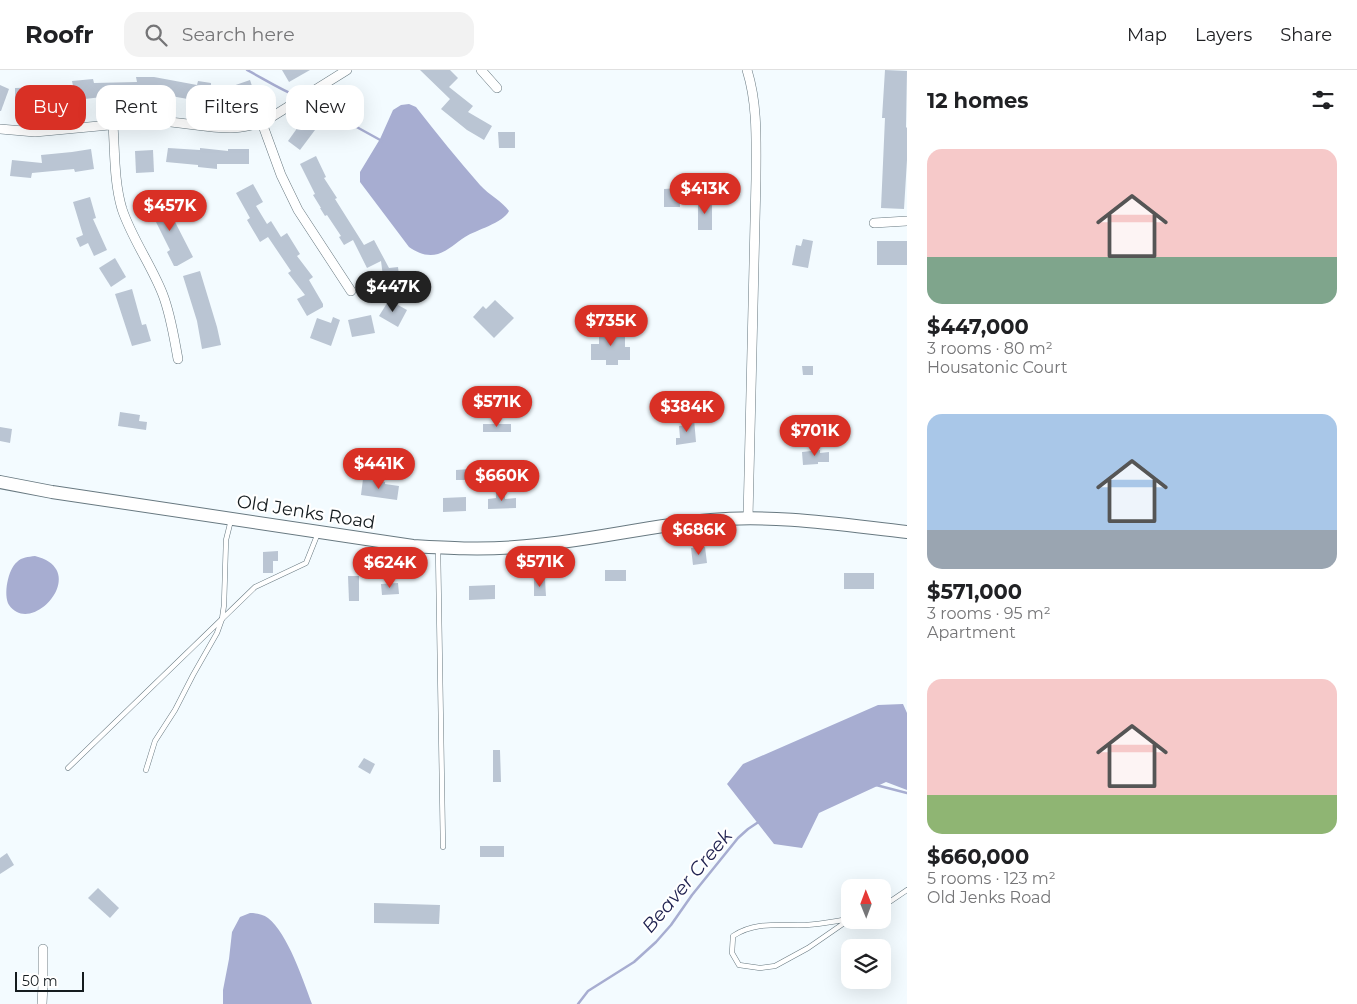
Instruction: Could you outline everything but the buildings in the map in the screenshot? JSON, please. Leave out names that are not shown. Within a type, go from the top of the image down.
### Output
[{"type":"street","points":[[276,113],[332,74],[347,70]]},
{"type":"street","points":[[481,70],[497,88]]},
{"type":"street","points":[[747,70],[753,93],[756,135],[748,518]]},
{"type":"street","points":[[0,130],[35,132],[96,127]]},
{"type":"street","points":[[113,130],[117,182],[122,207],[127,222],[163,295],[171,319],[178,359]]},
{"type":"street","points":[[265,130],[281,175],[298,210],[351,291]]},
{"type":"street","points":[[874,223],[907,221]]},
{"type":"street","name":"Old Jenks Road","points":[[0,482],[318,532],[438,548],[481,549],[516,547],[710,520],[748,518],[907,532]]},
{"type":"street","points":[[42,1004],[43,949]]},
{"type":"lane","points":[[146,770],[155,740],[175,710],[217,633],[222,620],[226,540],[231,518]]},
{"type":"lane","points":[[68,768],[255,587],[306,563],[318,532]]},
{"type":"lane","points":[[438,548],[443,846]]},
{"type":"lane","points":[[891,901],[907,890]]},
{"type":"lane","points":[[850,919],[808,948],[775,966],[760,968],[739,965],[732,953],[733,936],[758,926],[809,924],[850,919]]},
{"type":"water","points":[[409,104],[416,107],[480,185],[509,211],[495,223],[465,237],[445,251],[434,255],[423,254],[409,247],[360,182],[360,172],[380,139],[393,110],[401,105]]},
{"type":"water","points":[[35,556],[51,563],[58,574],[58,586],[52,598],[42,608],[31,613],[19,613],[7,601],[9,576],[14,565],[19,560]]},
{"type":"water","points":[[903,704],[907,713],[907,790],[886,782],[819,813],[802,848],[774,844],[727,784],[743,764],[878,705]]},
{"type":"water","points":[[250,913],[266,917],[282,935],[294,958],[312,1004],[223,1004],[223,990],[232,932],[240,917]]},
{"type":"waterway","points":[[247,70],[286,91]]},
{"type":"waterway","points":[[362,130],[382,141]]},
{"type":"waterway","name":"Beaver Creek","points":[[876,785],[907,793]]},
{"type":"waterway","name":"Beaver Creek","points":[[578,1004],[588,991],[634,962],[656,942],[738,838],[760,821]]}]
